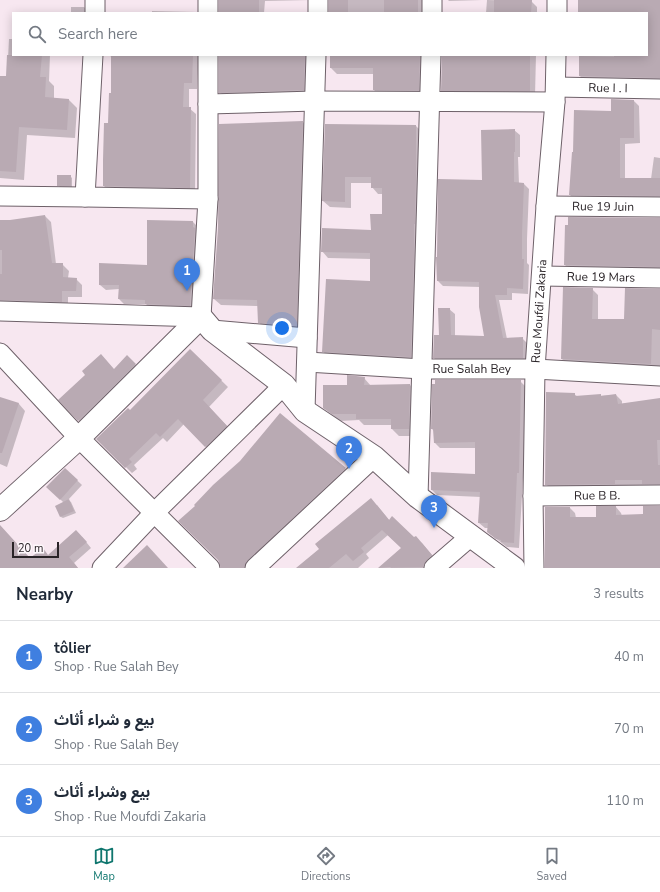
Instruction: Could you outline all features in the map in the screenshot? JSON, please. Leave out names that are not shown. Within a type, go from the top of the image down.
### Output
[{"type":"street","points":[[95,12],[96,0]]},
{"type":"street","points":[[208,0],[208,12]]},
{"type":"street","points":[[318,0],[318,12]]},
{"type":"street","points":[[432,0],[432,12]]},
{"type":"street","points":[[557,0],[557,12]]},
{"type":"street","points":[[85,197],[93,56]]},
{"type":"street","points":[[0,510],[207,323],[208,56]]},
{"type":"street","points":[[305,411],[316,56]]},
{"type":"street","points":[[418,497],[431,56]]},
{"type":"street","name":"Rue Moufdi Zakaria","points":[[534,568],[533,496],[535,369],[546,206],[556,95],[556,56]]},
{"type":"street","name":"Rue I . I","points":[[208,104],[315,101],[429,101],[660,89]]},
{"type":"street","points":[[0,196],[208,199]]},
{"type":"street","name":"Rue 19 Juin","points":[[546,206],[660,207]]},
{"type":"street","name":"Rue 19 Mars","points":[[542,276],[660,278]]},
{"type":"street","points":[[0,311],[207,323],[307,338]]},
{"type":"street","points":[[207,323],[284,385],[305,411],[374,458],[418,497],[514,568]]},
{"type":"street","points":[[0,353],[79,438],[210,568]]},
{"type":"street","name":"Rue Salah Bey","points":[[307,362],[422,369],[535,369],[660,376]]},
{"type":"street","points":[[102,568],[154,513],[284,385]]},
{"type":"street","points":[[254,568],[374,458]]},
{"type":"street","name":"Rue B B.","points":[[533,496],[660,495]]},
{"type":"street","points":[[434,568],[471,536]]},
{"type":"building","points":[[219,0],[259,0],[259,12],[219,12]]},
{"type":"building","points":[[329,0],[348,0],[348,12],[329,12]]},
{"type":"building","points":[[384,0],[418,0],[418,12],[384,12]]},
{"type":"building","points":[[494,0],[532,0],[531,12],[494,12]]},
{"type":"building","points":[[578,0],[660,0],[660,78],[579,76],[579,56],[648,56],[648,12],[578,12]]},
{"type":"building","points":[[7,55],[42,56],[40,77],[46,77],[45,97],[69,99],[67,130],[19,127],[16,172],[0,171],[0,76],[6,76]]},
{"type":"building","points":[[111,56],[193,56],[192,83],[184,83],[183,107],[191,107],[190,188],[103,186],[104,123],[108,123],[109,93],[111,93]]},
{"type":"building","points":[[219,56],[305,56],[304,90],[219,93]]},
{"type":"building","points":[[330,56],[420,56],[419,90],[373,90],[373,68],[330,68]]},
{"type":"building","points":[[442,56],[530,56],[530,91],[441,91]]},
{"type":"building","points":[[611,99],[634,100],[634,138],[620,138],[620,178],[660,178],[660,196],[569,195],[573,152],[574,110],[611,111]]},
{"type":"building","points":[[303,121],[297,326],[258,323],[257,300],[213,299],[218,228],[219,124]]},
{"type":"building","points":[[325,124],[416,125],[411,357],[322,352],[326,279],[370,281],[370,253],[321,252],[322,228],[371,230],[370,214],[382,214],[382,188],[371,188],[371,177],[345,177],[345,202],[322,201]]},
{"type":"building","points":[[515,129],[514,182],[524,183],[522,233],[522,259],[524,259],[523,289],[507,288],[507,295],[495,295],[503,338],[523,337],[523,358],[433,358],[434,335],[439,335],[438,308],[450,308],[451,335],[484,336],[479,307],[479,282],[437,281],[436,257],[438,179],[482,180],[481,130]]},
{"type":"building","points":[[57,175],[71,175],[71,186],[57,186]]},
{"type":"building","points":[[45,215],[52,263],[63,263],[63,277],[77,278],[76,291],[62,291],[62,302],[0,300],[2,250],[0,250],[0,220]]},
{"type":"building","points":[[568,217],[660,218],[660,267],[564,265],[565,225],[568,225]]},
{"type":"building","points":[[147,220],[193,221],[193,227],[195,228],[190,306],[145,304],[145,300],[118,299],[119,285],[99,285],[99,263],[147,265]]},
{"type":"building","points":[[563,287],[593,288],[592,319],[624,319],[625,288],[660,289],[660,330],[652,329],[651,364],[561,359]]},
{"type":"building","points":[[190,349],[222,380],[203,400],[227,426],[205,447],[178,419],[160,437],[156,433],[129,459],[132,462],[125,468],[96,439],[128,408],[130,410]]},
{"type":"building","points":[[101,354],[114,369],[127,355],[136,364],[78,421],[58,400],[85,375],[82,371]]},
{"type":"building","points":[[347,375],[365,377],[364,385],[410,384],[409,429],[391,429],[391,419],[356,419],[356,414],[332,414],[323,408],[323,385],[347,385]]},
{"type":"building","points":[[435,380],[521,380],[519,473],[517,473],[514,543],[501,542],[501,540],[496,539],[487,532],[488,523],[478,523],[480,492],[431,490],[431,472],[475,474],[475,442],[434,443],[433,429],[431,429],[432,384],[435,384]]},
{"type":"building","points":[[546,392],[575,393],[575,396],[601,394],[601,396],[616,394],[618,404],[660,398],[660,440],[657,440],[658,465],[660,465],[660,484],[642,484],[642,480],[615,480],[615,484],[545,485]]},
{"type":"building","points":[[0,397],[19,403],[2,453],[0,453]]},
{"type":"building","points":[[280,413],[346,468],[248,560],[244,568],[221,568],[218,560],[178,521],[195,506],[194,505],[213,485],[240,461]]},
{"type":"building","points":[[65,468],[78,480],[60,500],[46,487]]},
{"type":"building","points":[[371,498],[389,520],[392,516],[414,537],[416,536],[432,555],[423,567],[378,568],[401,548],[382,530],[361,548],[364,552],[353,561],[346,554],[329,568],[296,568],[319,549],[315,544]]},
{"type":"building","points":[[69,499],[74,511],[60,517],[55,506]]},
{"type":"building","points":[[596,506],[616,506],[616,515],[643,514],[643,506],[660,506],[660,568],[545,568],[545,507],[570,507],[570,517],[596,517]]},
{"type":"building","points":[[0,525],[30,558],[43,548],[48,555],[76,530],[87,542],[69,557],[78,568],[0,568]]},
{"type":"building","points":[[147,545],[168,568],[123,568]]},
{"type":"place","name":"tôlier","points":[[187,291]]},
{"type":"place","name":"بيع و شراء أثاث","points":[[349,469]]},
{"type":"place","name":"بيع وشراء أثاث","points":[[434,528]]}]
